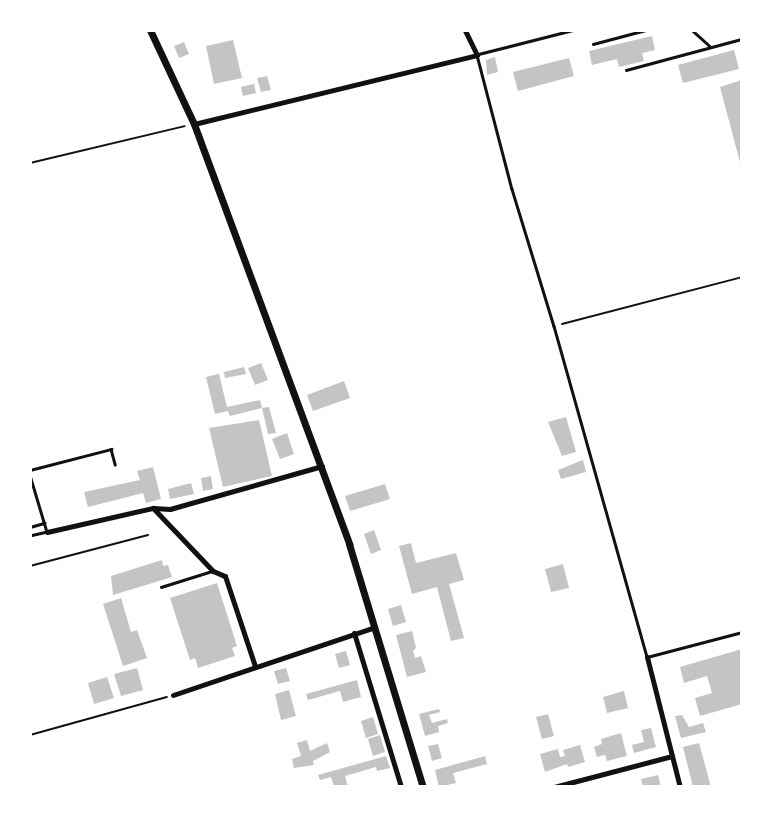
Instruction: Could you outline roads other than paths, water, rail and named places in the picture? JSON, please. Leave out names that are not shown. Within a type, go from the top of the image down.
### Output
[{"type":"main road","points":[[150,30],[194,124],[322,466],[375,627],[423,787]]},
{"type":"street","points":[[194,124],[477,55],[466,30]]},
{"type":"street","points":[[47,532],[153,508],[170,509],[322,466]]},
{"type":"street","points":[[153,508],[213,571],[225,576],[255,666]]},
{"type":"street","points":[[173,695],[375,627]]},
{"type":"street","points":[[354,634],[401,787]]},
{"type":"street","points":[[647,657],[680,787]]},
{"type":"street","points":[[554,787],[671,756]]},
{"type":"lane","points":[[575,30],[477,55],[512,189],[554,326],[647,657],[742,632]]},
{"type":"lane","points":[[593,44],[646,30]]},
{"type":"lane","points":[[692,30],[712,47]]},
{"type":"lane","points":[[626,69],[742,39]]},
{"type":"lane","points":[[30,470],[111,449],[115,464]]},
{"type":"lane","points":[[30,475],[47,532],[30,536]]},
{"type":"lane","points":[[30,527],[44,523]]},
{"type":"lane","points":[[161,587],[213,571]]}]
